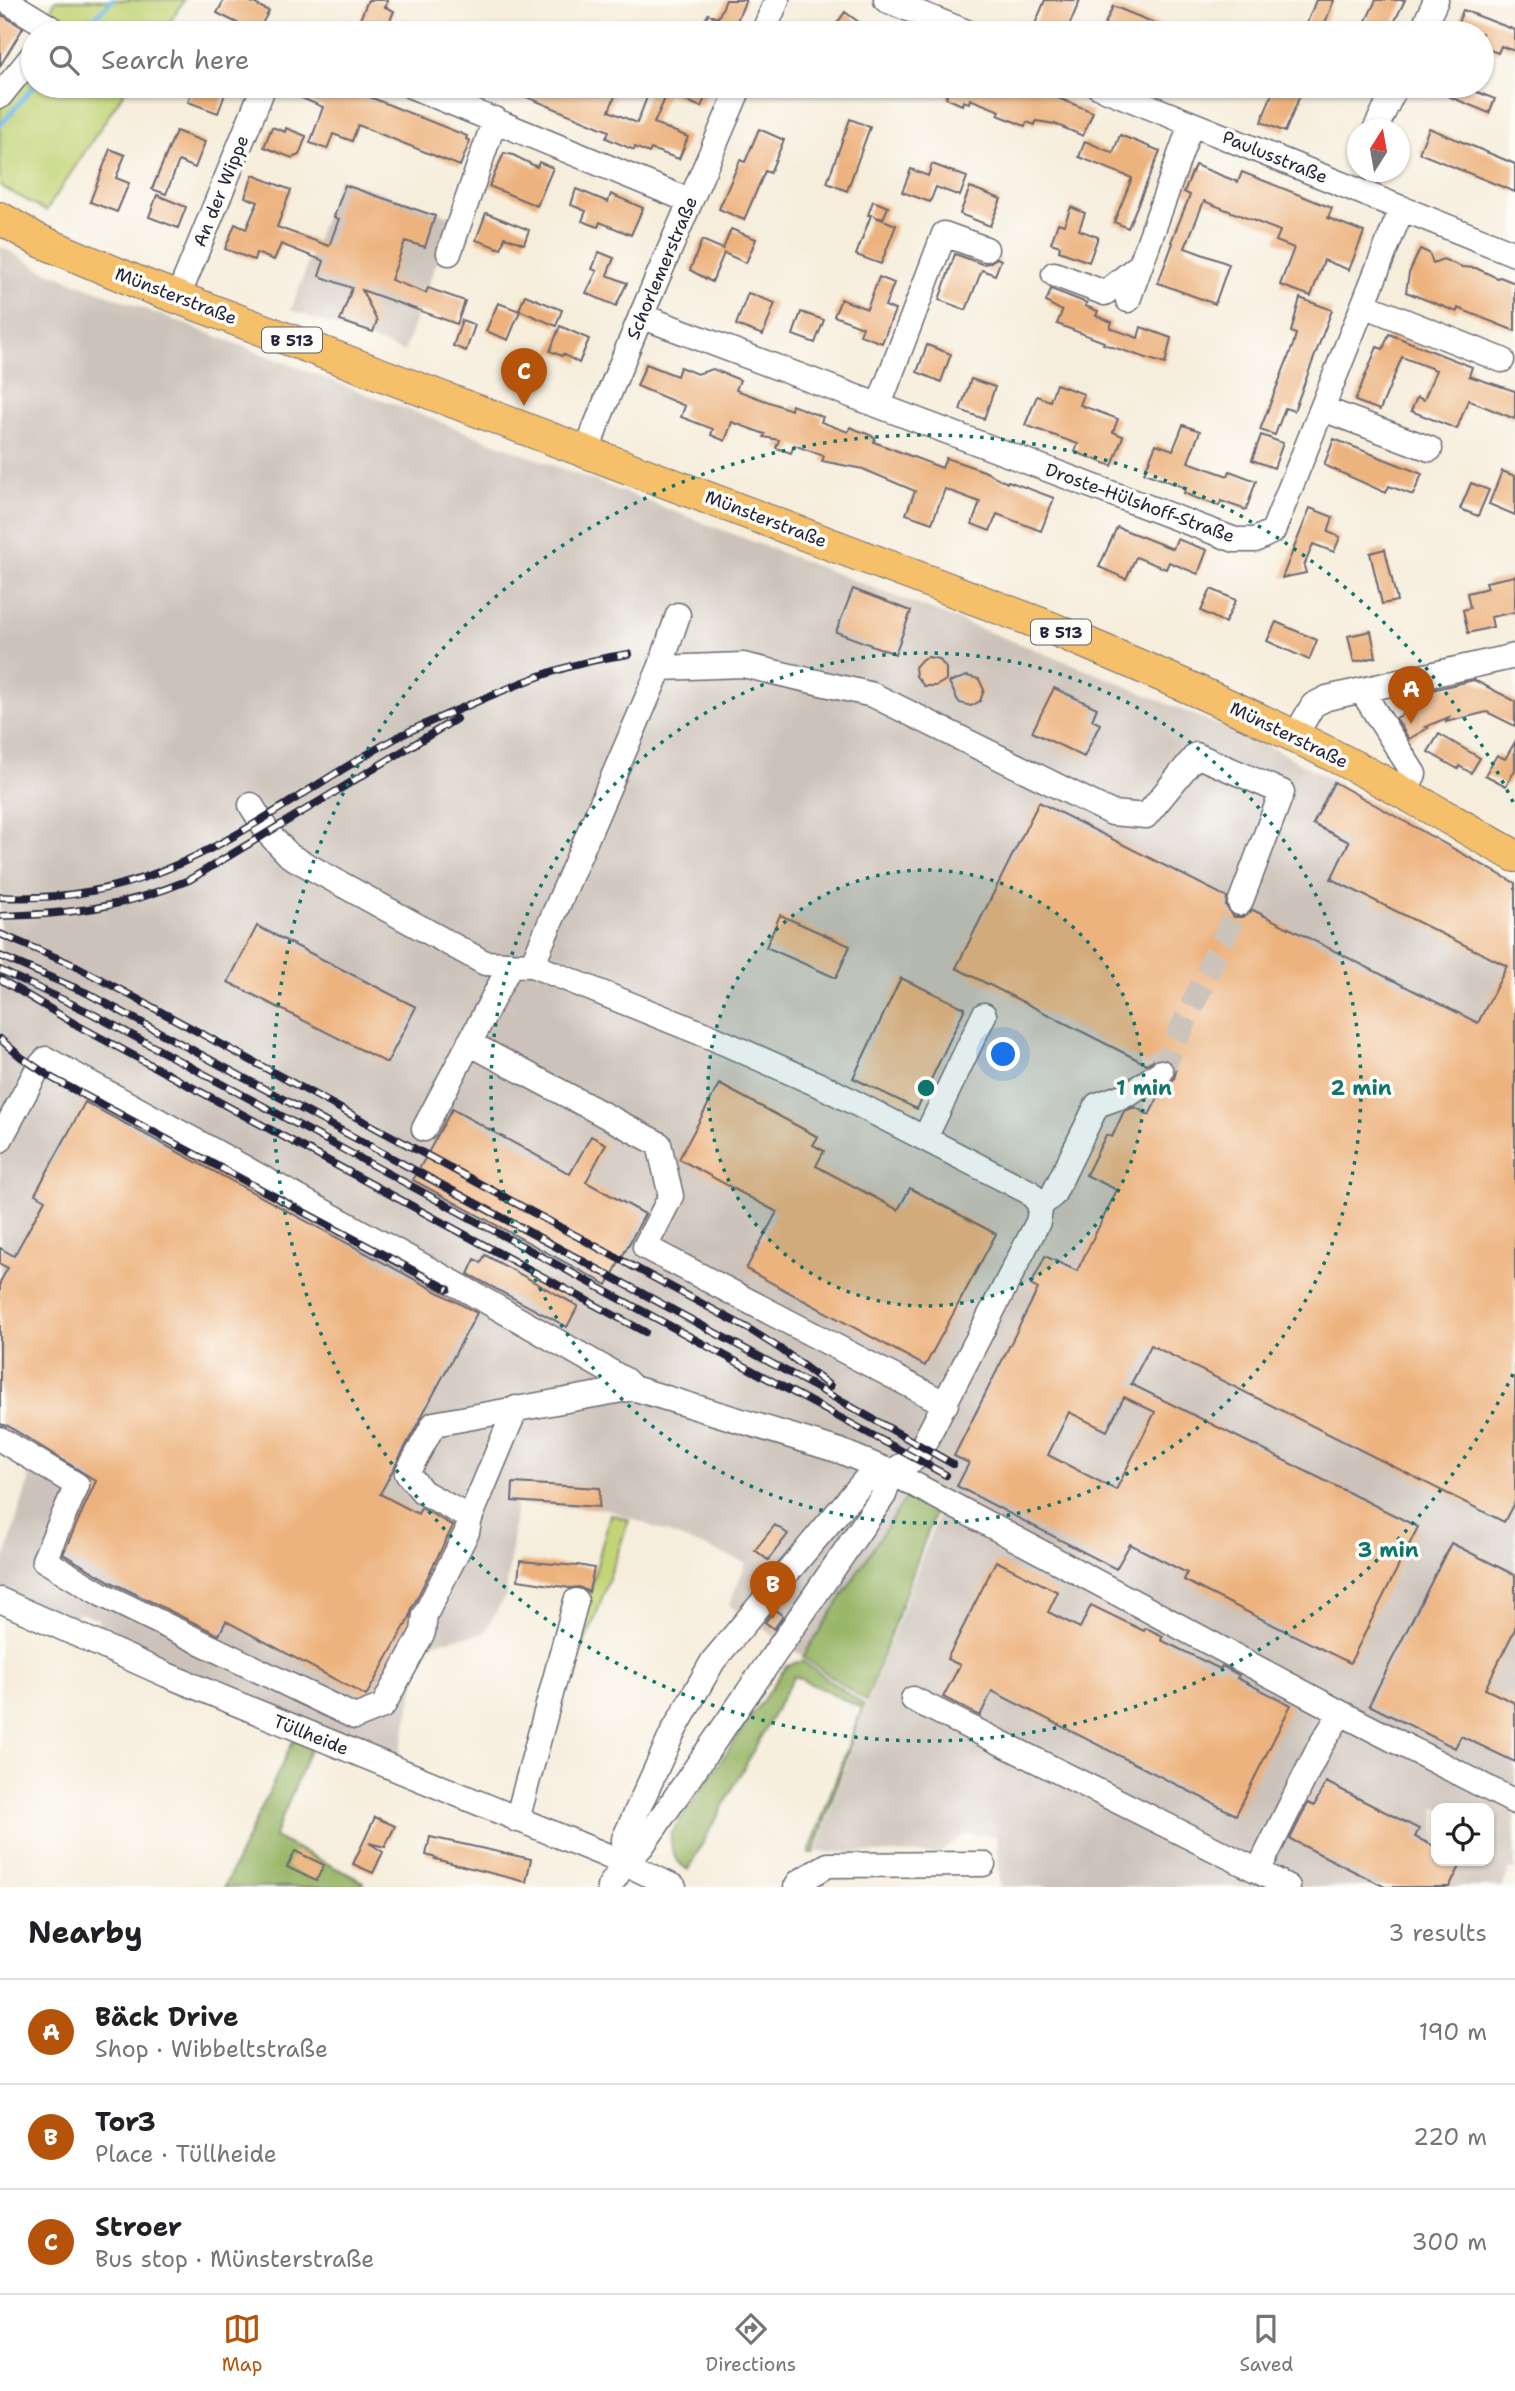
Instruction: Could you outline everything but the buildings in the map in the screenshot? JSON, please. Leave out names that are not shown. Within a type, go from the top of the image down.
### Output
[{"type":"main road","name":"Münsterstraße","points":[[0,218],[64,251],[178,297],[1044,625],[1295,736],[1404,793],[1515,856]]},
{"type":"street","points":[[5,0],[39,21]]},
{"type":"street","points":[[768,21],[778,0]]},
{"type":"street","points":[[887,0],[939,21]]},
{"type":"street","points":[[1426,21],[1436,0]]},
{"type":"street","points":[[0,96],[21,70]]},
{"type":"street","name":"An der Wippe","points":[[178,297],[259,98]]},
{"type":"street","points":[[442,98],[690,201]]},
{"type":"street","name":"Schorlemerstraße","points":[[588,451],[641,316],[735,98]]},
{"type":"street","name":"Paulusstraße","points":[[1127,98],[1191,124],[1347,175]]},
{"type":"street","points":[[1381,119],[1391,98]]},
{"type":"street","points":[[449,253],[495,119]]},
{"type":"street","points":[[1128,300],[1191,124]]},
{"type":"street","name":"Paulusstraße","points":[[1361,182],[1402,208],[1515,254]]},
{"type":"street","name":"Droste-Hülshoff-Straße","points":[[641,316],[1235,540],[1255,540],[1273,531],[1402,208]]},
{"type":"street","points":[[879,405],[944,234],[986,249]]},
{"type":"street","points":[[1054,274],[1105,293],[1142,264]]},
{"type":"street","points":[[1364,305],[1502,360]]},
{"type":"street","points":[[1322,409],[1430,449]]},
{"type":"street","points":[[424,1129],[469,1043],[522,965],[660,668],[678,615]]},
{"type":"street","points":[[1295,736],[1313,705],[1327,698],[1515,656]]},
{"type":"street","points":[[660,668],[743,665],[873,695],[1112,813],[1146,816],[1196,755],[1282,792],[1240,903]]},
{"type":"street","points":[[1362,691],[1414,774],[1404,793]]},
{"type":"street","points":[[251,806],[268,833],[290,856],[485,963],[522,965],[711,1037],[826,1088],[925,1138],[1029,1192],[1041,1205]]},
{"type":"street","points":[[925,1138],[984,1015]]},
{"type":"street","points":[[469,1043],[659,1144],[671,1196],[645,1247],[946,1404]]},
{"type":"street","points":[[1,1136],[37,1068],[46,1059],[463,1288],[625,1380],[633,1388]]},
{"type":"street","points":[[625,1863],[624,1839],[673,1732],[713,1661],[865,1480],[891,1472],[917,1457],[1038,1222],[1041,1205],[1053,1195],[1097,1105],[1131,1093],[1161,1072]]},
{"type":"street","points":[[470,1518],[424,1492],[407,1472],[435,1424],[633,1388],[840,1451],[891,1472],[1341,1713],[1515,1802]]},
{"type":"street","points":[[0,1438],[77,1485],[44,1560],[101,1594],[355,1717],[383,1706],[423,1632],[425,1615],[467,1532],[470,1518],[516,1408]]},
{"type":"street","points":[[609,1887],[625,1863],[642,1846],[884,1495],[891,1472]]},
{"type":"street","name":"Tüllheide","points":[[0,1600],[166,1675],[625,1863],[674,1887]]},
{"type":"street","points":[[517,1821],[576,1601]]},
{"type":"street","points":[[913,1699],[1288,1887]]},
{"type":"street","points":[[1258,1871],[1320,1746],[1341,1713]]},
{"type":"street","points":[[796,1887],[799,1882],[828,1865],[983,1864]]},
{"type":"shaded area","points":[[339,178],[453,217],[404,352],[291,310]]},
{"type":"shaded area","points":[[0,246],[43,270],[1083,668],[1277,750],[1515,882],[1515,1871],[1510,1869],[1502,1887],[1000,1887],[996,1835],[965,1834],[939,1854],[817,1852],[866,1706],[939,1512],[906,1494],[803,1656],[729,1605],[746,1563],[607,1509],[516,1504],[506,1595],[484,1633],[432,1643],[422,1654],[398,1761],[97,1635],[98,1619],[81,1613],[68,1620],[0,1588],[0,1573],[29,1480],[27,1472],[0,1454]]},
{"type":"green space","points":[[56,0],[184,0],[171,21],[45,19]]},
{"type":"green space","points":[[21,78],[21,98],[120,98],[46,211],[0,186],[0,104]]},
{"type":"green space","points":[[906,1497],[935,1512],[866,1701],[803,1657]]},
{"type":"green space","points":[[610,1514],[629,1520],[594,1621],[553,1713],[585,1611]]},
{"type":"green space","points":[[803,1661],[864,1705],[814,1853],[809,1853],[862,1708],[794,1676],[688,1870],[674,1854],[671,1833],[787,1665]]},
{"type":"green space","points":[[294,1739],[311,1747],[274,1837],[364,1882],[362,1887],[224,1887]]},
{"type":"waterway","points":[[91,21],[112,0]]},
{"type":"waterway","points":[[0,126],[24,98]]},
{"type":"tunnel","points":[[1161,1072],[1240,903]]},
{"type":"railway","points":[[0,897],[60,896],[114,886],[163,870],[210,849],[255,824],[416,728],[552,672],[589,661],[629,654]]},
{"type":"railway","points":[[0,916],[96,908],[141,897],[189,880],[456,719]]},
{"type":"railway","points":[[0,934],[76,966],[749,1329],[830,1386]]},
{"type":"railway","points":[[0,956],[87,993],[953,1464]]},
{"type":"railway","points":[[0,970],[91,1013],[946,1475]]},
{"type":"railway","points":[[0,979],[75,1024],[645,1332]]},
{"type":"railway","points":[[0,1039],[52,1078],[448,1289]]},
{"type":"place","name":"Stroer","points":[[524,406]]},
{"type":"place","name":"Bäck Drive","points":[[1411,724]]},
{"type":"place","name":"Tor3","points":[[773,1619]]}]
